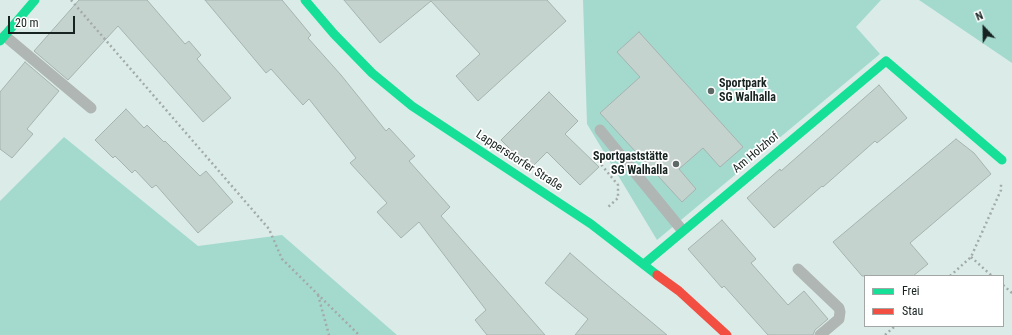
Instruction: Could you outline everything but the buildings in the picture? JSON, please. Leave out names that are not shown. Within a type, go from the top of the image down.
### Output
[{"type":"street","points":[[2,38],[35,0]]},
{"type":"street","name":"Lappersdorfer Straße","points":[[305,0],[334,34],[372,73],[412,106],[586,221],[679,291],[727,335]]},
{"type":"street","name":"Am Holzhof","points":[[644,264],[682,230],[886,61],[1002,160]]},
{"type":"lane","points":[[2,38],[91,108]]},
{"type":"lane","points":[[600,130],[682,230]]},
{"type":"lane","points":[[798,269],[839,308],[839,319],[820,335]]},
{"type":"path","points":[[71,0],[269,229],[282,259],[359,335]]},
{"type":"path","points":[[586,221],[618,198],[618,185],[595,157]]},
{"type":"path","points":[[951,275],[971,257],[1001,190],[1002,160]]},
{"type":"path","points":[[971,257],[991,275]]},
{"type":"path","points":[[1004,286],[1012,293]]},
{"type":"path","points":[[318,294],[329,335]]},
{"type":"path","points":[[885,335],[894,327]]},
{"type":"green space","name":"Sportpark SG Walhalla","points":[[583,0],[881,0],[856,27],[880,54],[657,240],[587,124]]},
{"type":"green space","points":[[919,0],[1012,0],[1012,63]]},
{"type":"green space","points":[[64,137],[198,246],[282,235],[397,335],[0,335],[0,201]]},
{"type":"traffic: fast","points":[[0,41],[35,0]]},
{"type":"traffic: fast","points":[[305,0],[334,34],[372,73],[412,106],[591,224],[657,275]]},
{"type":"traffic: fast","points":[[644,264],[886,61],[1002,160]]},
{"type":"traffic: jam","points":[[657,275],[679,291],[727,335]]},
{"type":"place","name":"Sportpark SG Walhalla","points":[[711,91]]},
{"type":"place","name":"Sportgaststätte SG Walhalla","points":[[676,164]]}]
